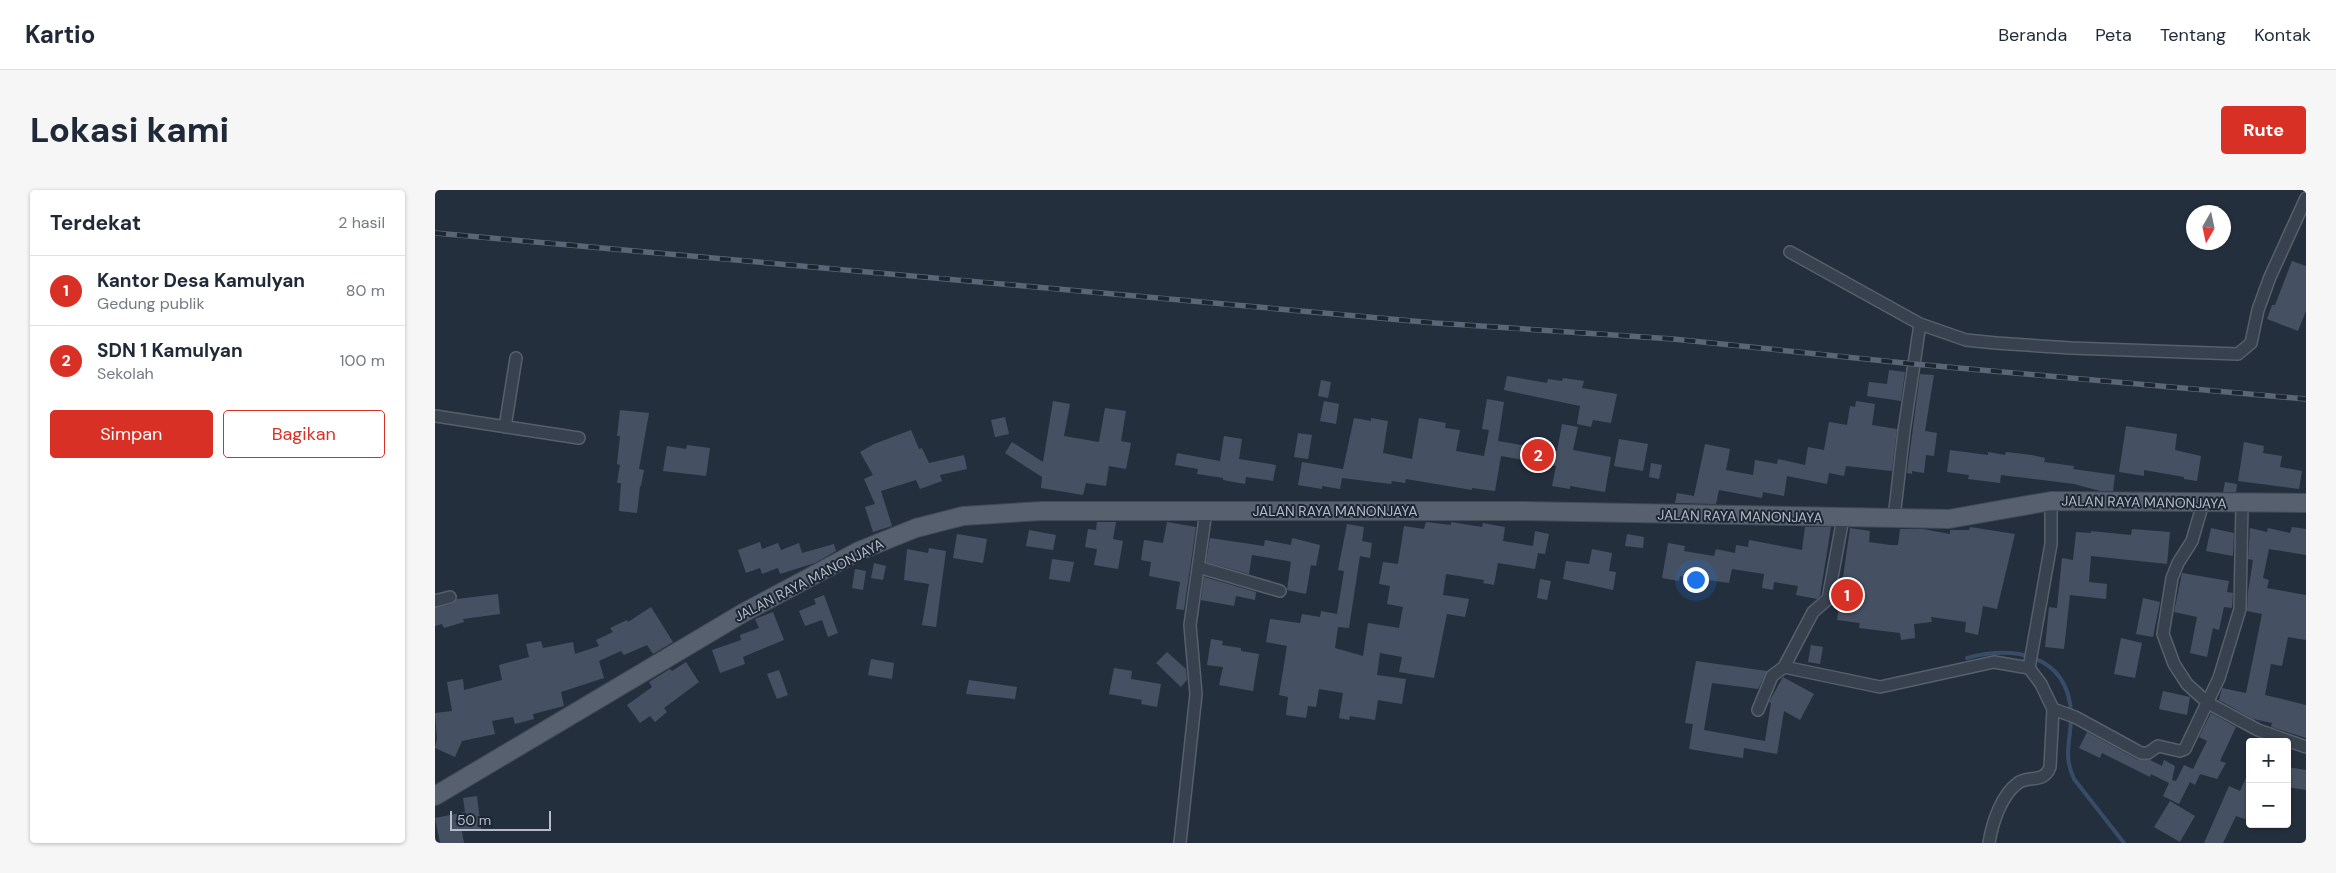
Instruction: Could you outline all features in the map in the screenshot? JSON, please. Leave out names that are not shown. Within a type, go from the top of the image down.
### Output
[{"type":"main road","name":"JALAN RAYA MANONJAYA","points":[[435,796],[743,613],[859,551],[916,528],[963,516],[1005,512],[1520,511],[1949,519],[2051,501],[2242,504],[2306,503]]},
{"type":"street","points":[[1789,252],[1933,330],[1966,340],[2238,354],[2251,343],[2258,310],[2270,277],[2306,198]]},
{"type":"street","points":[[1894,518],[1904,431],[1921,324]]},
{"type":"street","points":[[505,427],[515,358]]},
{"type":"street","points":[[435,416],[579,438]]},
{"type":"street","points":[[2029,668],[2051,544],[2051,501]]},
{"type":"street","points":[[2203,503],[2192,541],[2178,563],[2172,578],[2163,634],[2176,670],[2208,703],[2258,730],[2306,747]]},
{"type":"street","points":[[2053,710],[2071,715],[2141,753],[2148,753],[2158,746],[2183,751],[2187,747],[2221,674],[2240,609],[2242,504]]},
{"type":"street","points":[[1180,843],[1196,694],[1189,630],[1206,511]]},
{"type":"street","points":[[1758,710],[1772,676],[1784,667],[1813,612],[1828,599],[1843,518]]},
{"type":"street","points":[[1198,567],[1280,591]]},
{"type":"street","points":[[435,601],[451,597]]},
{"type":"street","points":[[1784,667],[1881,687],[1994,662],[2029,668],[2041,684],[2053,710],[2048,772],[2041,778],[2020,782],[2013,788],[2004,802],[1991,832],[1989,843]]},
{"type":"building","points":[[2292,261],[2306,266],[2306,311],[2298,331],[2267,319],[2272,305],[2275,305]]},
{"type":"building","points":[[1889,370],[1905,372],[1901,401],[1867,396],[1869,382],[1887,384]]},
{"type":"building","points":[[1920,374],[1934,375],[1925,431],[1937,433],[1934,456],[1926,455],[1924,473],[1912,471],[1912,474],[1907,473]]},
{"type":"building","points":[[1507,376],[1547,383],[1548,379],[1562,381],[1563,378],[1584,381],[1582,388],[1617,394],[1611,423],[1593,420],[1591,427],[1577,424],[1580,406],[1504,390]]},
{"type":"building","points":[[1321,380],[1331,382],[1328,398],[1318,396]]},
{"type":"building","points":[[1487,399],[1504,402],[1498,441],[1557,451],[1562,424],[1578,427],[1573,450],[1611,457],[1605,492],[1570,486],[1570,489],[1552,486],[1556,466],[1501,456],[1495,491],[1472,488],[1472,490],[1406,479],[1405,483],[1392,481],[1391,484],[1342,478],[1340,489],[1322,486],[1322,489],[1298,485],[1302,462],[1343,469],[1354,418],[1388,421],[1383,453],[1412,459],[1419,418],[1446,423],[1445,428],[1460,430],[1456,451],[1484,456],[1489,430],[1482,429]]},
{"type":"building","points":[[1053,401],[1070,404],[1064,436],[1099,442],[1105,408],[1126,411],[1121,441],[1131,443],[1126,469],[1109,466],[1106,486],[1086,483],[1083,495],[1041,488],[1042,477],[1005,453],[1012,442],[1043,462]]},
{"type":"building","points":[[1324,401],[1339,404],[1336,424],[1320,421]]},
{"type":"building","points":[[1856,401],[1875,404],[1872,425],[1897,429],[1892,471],[1846,466],[1844,476],[1829,473],[1827,484],[1787,476],[1784,496],[1763,492],[1762,498],[1719,490],[1716,504],[1675,503],[1677,493],[1694,496],[1705,444],[1730,449],[1726,470],[1753,475],[1755,460],[1777,464],[1778,459],[1805,465],[1808,447],[1824,450],[1829,422],[1847,425],[1850,406],[1855,407]]},
{"type":"building","points":[[620,410],[649,413],[639,469],[644,470],[637,513],[619,511],[621,483],[617,483],[620,465],[617,464],[620,436],[617,436]]},
{"type":"building","points":[[1005,417],[1009,434],[995,437],[991,420]]},
{"type":"building","points":[[2126,426],[2177,434],[2175,450],[2201,456],[2197,481],[2144,470],[2144,476],[2119,472]]},
{"type":"building","points":[[911,430],[919,449],[922,448],[929,463],[964,455],[967,469],[940,475],[942,481],[920,489],[916,480],[881,491],[892,526],[873,532],[865,507],[875,504],[864,479],[873,475],[860,452],[874,444]]},
{"type":"building","points":[[1298,433],[1312,435],[1308,459],[1294,457]]},
{"type":"building","points":[[1224,436],[1242,439],[1239,459],[1276,465],[1273,481],[1246,477],[1245,484],[1197,474],[1198,469],[1175,465],[1177,453],[1220,461]]},
{"type":"building","points":[[1619,439],[1648,444],[1643,471],[1614,466]]},
{"type":"building","points":[[2244,442],[2264,446],[2263,453],[2282,456],[2280,467],[2302,471],[2299,489],[2238,481]]},
{"type":"building","points":[[687,445],[710,448],[706,476],[663,471],[667,446],[686,449]]},
{"type":"building","points":[[1950,450],[1988,455],[1988,452],[2005,455],[2006,452],[2032,455],[2045,458],[2044,462],[2074,466],[2073,469],[2115,475],[2113,491],[2100,491],[2074,484],[2001,475],[2000,483],[1968,479],[1969,475],[1947,472]]},
{"type":"building","points":[[1651,463],[1662,465],[1659,479],[1649,477]]},
{"type":"building","points":[[2225,482],[2237,484],[2236,492],[2223,492]]},
{"type":"building","points":[[1097,522],[1116,522],[1113,539],[1123,541],[1118,569],[1094,565],[1097,549],[1085,547],[1088,529],[1096,530]]},
{"type":"building","points":[[1167,522],[1196,527],[1184,610],[1176,609],[1180,582],[1149,576],[1151,562],[1141,560],[1144,540],[1163,543]]},
{"type":"building","points":[[1426,522],[1451,525],[1451,522],[1482,527],[1483,523],[1505,527],[1503,541],[1533,546],[1535,531],[1549,534],[1545,554],[1538,553],[1535,569],[1498,563],[1494,585],[1483,583],[1484,580],[1446,574],[1443,595],[1469,599],[1465,617],[1447,614],[1434,678],[1399,672],[1402,657],[1380,653],[1377,675],[1406,679],[1402,704],[1378,700],[1375,720],[1350,716],[1349,720],[1339,718],[1343,693],[1319,689],[1316,707],[1308,706],[1306,718],[1286,715],[1288,697],[1279,695],[1287,646],[1266,642],[1270,619],[1300,623],[1302,614],[1320,617],[1321,611],[1337,614],[1344,571],[1338,570],[1347,524],[1364,527],[1362,541],[1372,543],[1370,558],[1360,556],[1349,628],[1338,627],[1335,648],[1363,656],[1368,623],[1399,628],[1403,607],[1387,604],[1390,586],[1379,584],[1383,562],[1398,564],[1404,526],[1424,529]]},
{"type":"building","points":[[1805,527],[1831,527],[1820,596],[1817,599],[1796,595],[1798,586],[1774,582],[1773,590],[1762,588],[1764,574],[1732,569],[1729,583],[1680,576],[1679,581],[1662,578],[1668,543],[1685,546],[1684,551],[1714,556],[1716,549],[1735,553],[1736,545],[1748,547],[1749,540],[1802,550]]},
{"type":"building","points":[[1970,527],[2015,534],[1997,609],[1983,606],[1978,635],[1965,632],[1966,622],[1931,617],[1932,622],[1914,624],[1915,638],[1901,640],[1900,633],[1859,628],[1860,623],[1837,620],[1850,528],[1870,531],[1869,542],[1898,545],[1900,529],[1923,529],[1950,534],[1950,530],[1969,530]]},
{"type":"building","points":[[2292,527],[2306,529],[2306,555],[2269,549],[2263,578],[2269,580],[2267,588],[2306,595],[2306,640],[2288,637],[2282,666],[2271,664],[2265,695],[2306,705],[2306,738],[2271,727],[2272,723],[2253,719],[2219,700],[2222,688],[2246,693],[2262,614],[2247,611],[2253,560],[2248,559],[2250,528],[2267,532],[2268,528],[2290,533]]},
{"type":"building","points":[[2211,528],[2234,533],[2233,556],[2206,551]]},
{"type":"building","points":[[2132,529],[2170,532],[2167,564],[2091,556],[2089,582],[2107,584],[2106,599],[2070,595],[2064,649],[2045,647],[2049,607],[2057,608],[2062,558],[2073,560],[2076,532],[2091,533],[2091,531],[2131,535]]},
{"type":"building","points":[[1029,530],[1056,535],[1053,550],[1026,546]]},
{"type":"building","points":[[957,534],[987,539],[983,563],[953,558]]},
{"type":"building","points":[[1627,534],[1644,537],[1643,548],[1625,546]]},
{"type":"building","points":[[1210,538],[1264,546],[1265,540],[1291,545],[1292,538],[1320,545],[1316,566],[1311,565],[1306,594],[1287,590],[1291,562],[1288,561],[1252,555],[1249,574],[1206,562]]},
{"type":"building","points":[[760,542],[762,549],[778,543],[781,550],[799,543],[802,553],[834,544],[836,551],[815,563],[780,574],[778,568],[762,574],[760,568],[746,573],[738,550]]},
{"type":"building","points":[[929,548],[946,551],[936,627],[922,625],[929,584],[904,580],[907,549],[928,553]]},
{"type":"building","points":[[1592,549],[1612,553],[1609,571],[1616,572],[1613,590],[1563,579],[1566,561],[1589,564]]},
{"type":"building","points":[[1052,559],[1074,562],[1070,582],[1049,579]]},
{"type":"building","points":[[874,563],[886,566],[883,580],[871,578]]},
{"type":"building","points":[[855,569],[866,571],[863,590],[852,588]]},
{"type":"building","points":[[2182,573],[2229,581],[2227,592],[2233,593],[2232,608],[2224,607],[2219,630],[2213,628],[2207,657],[2190,653],[2197,617],[2174,612]]},
{"type":"building","points":[[1204,577],[1256,592],[1255,600],[1236,596],[1234,606],[1201,600]]},
{"type":"building","points":[[1540,579],[1551,581],[1547,600],[1537,598]]},
{"type":"building","points":[[498,594],[500,614],[463,619],[464,622],[444,628],[442,624],[435,626],[435,608],[452,604],[457,599]]},
{"type":"building","points":[[824,595],[838,633],[828,637],[822,620],[805,626],[799,611],[816,604],[814,599]]},
{"type":"building","points":[[2143,598],[2160,602],[2153,637],[2136,634]]},
{"type":"building","points":[[651,607],[673,642],[653,654],[647,645],[624,655],[621,651],[599,661],[604,678],[561,692],[564,706],[533,714],[534,719],[515,724],[513,717],[492,721],[495,734],[462,741],[455,757],[435,748],[437,739],[435,713],[452,711],[447,682],[463,679],[464,690],[502,680],[499,665],[529,657],[526,644],[541,641],[543,648],[573,642],[575,654],[599,646],[596,640],[613,632],[610,628],[627,620],[628,622]]},
{"type":"building","points":[[773,612],[784,640],[743,657],[745,664],[720,673],[712,650],[741,640],[740,635],[759,628],[755,619]]},
{"type":"building","points":[[2121,638],[2142,643],[2135,678],[2114,674]]},
{"type":"building","points":[[1211,639],[1223,641],[1222,645],[1241,648],[1241,651],[1259,654],[1253,691],[1219,685],[1223,667],[1207,665]]},
{"type":"building","points":[[1811,645],[1823,647],[1820,664],[1808,662]]},
{"type":"building","points":[[1167,652],[1186,669],[1187,680],[1181,687],[1156,663]]},
{"type":"building","points":[[871,659],[894,663],[892,679],[868,675]]},
{"type":"building","points":[[1696,661],[1767,671],[1758,689],[1712,683],[1704,730],[1765,741],[1771,703],[1769,702],[1783,677],[1814,694],[1800,720],[1784,711],[1777,754],[1744,748],[1743,758],[1689,749],[1693,724],[1685,723]]},
{"type":"building","points":[[686,662],[699,682],[664,708],[667,712],[655,722],[650,716],[640,723],[627,705],[652,687],[649,682]]},
{"type":"building","points":[[1114,668],[1132,671],[1131,679],[1161,684],[1157,707],[1141,704],[1142,700],[1109,694]]},
{"type":"building","points":[[779,670],[788,695],[777,699],[767,674]]},
{"type":"building","points":[[969,680],[1017,687],[1015,699],[966,694]]},
{"type":"building","points":[[2163,691],[2190,697],[2187,715],[2159,709]]},
{"type":"building","points":[[2211,713],[2236,727],[2220,761],[2226,763],[2217,779],[2200,774],[2195,785],[2190,782],[2179,804],[2163,796],[2169,783],[2151,774],[2150,777],[2102,753],[2100,758],[2079,748],[2087,732],[2138,760],[2150,760],[2162,766],[2164,760],[2175,766],[2172,780],[2176,781],[2184,765],[2193,769],[2207,741],[2199,737]]},
{"type":"building","points":[[2291,768],[2306,770],[2306,790],[2291,788]]},
{"type":"building","points":[[2246,778],[2246,820],[2236,816],[2223,843],[2204,843],[2229,786],[2240,791]]},
{"type":"building","points":[[477,796],[481,829],[462,831],[464,843],[440,843],[435,818],[465,812],[463,798]]},
{"type":"building","points":[[2170,801],[2195,816],[2180,842],[2154,827]]},
{"type":"waterway","points":[[1967,658],[1984,654],[2019,654],[2034,658],[2048,666],[2059,677],[2067,692],[2071,712],[2068,754],[2070,770],[2074,779],[2124,843]]},
{"type":"railway","points":[[435,233],[1435,323],[1673,339],[1914,364],[2306,399]]},
{"type":"place","name":"SDN 1 Kamulyan","points":[[1538,455]]},
{"type":"place","name":"Kantor Desa Kamulyan","points":[[1847,595]]}]
